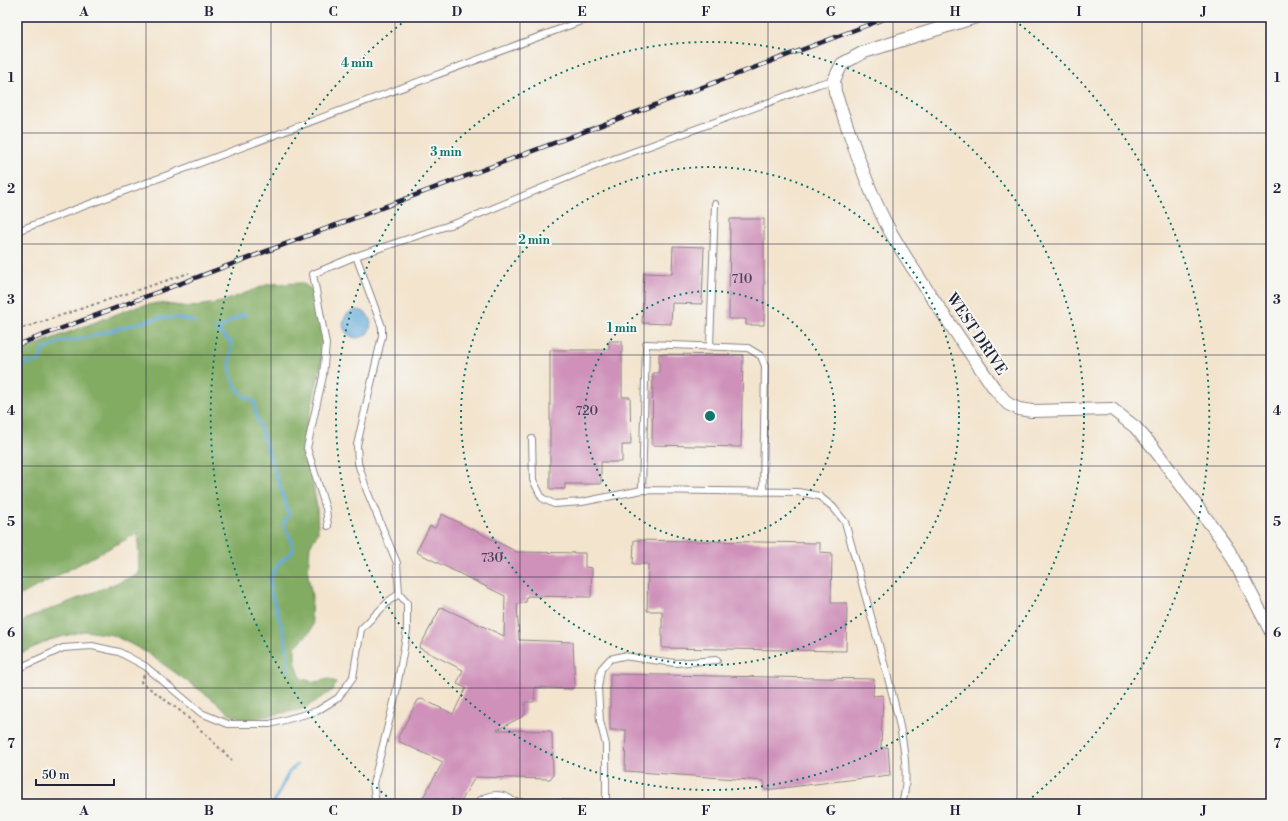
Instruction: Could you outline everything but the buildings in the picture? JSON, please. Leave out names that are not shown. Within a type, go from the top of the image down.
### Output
[{"type":"street","points":[[834,80],[842,64],[864,52],[976,17]]},
{"type":"street","name":"WEST DRIVE","points":[[834,80],[835,92],[853,144],[878,206],[890,230],[1000,397],[1008,404],[1032,411],[1112,408],[1135,427],[1152,446],[1226,545],[1271,632]]},
{"type":"lane","points":[[17,231],[592,17]]},
{"type":"lane","points":[[328,526],[326,509],[307,448],[323,376],[326,344],[313,274],[356,256],[465,220],[600,164],[819,84],[834,80]]},
{"type":"lane","points":[[710,346],[715,204]]},
{"type":"lane","points":[[356,256],[382,327],[382,336],[357,445],[358,463],[397,563],[399,594],[407,603],[407,631],[395,698],[373,784],[376,804]]},
{"type":"lane","points":[[642,490],[646,344],[748,348],[762,356],[765,366],[763,492]]},
{"type":"lane","points":[[532,439],[533,480],[542,498],[554,504],[582,502],[642,490],[798,492],[819,496],[833,507],[845,522],[900,727],[905,776],[904,797],[902,804]]},
{"type":"lane","points":[[17,669],[64,648],[92,646],[119,652],[148,669],[201,712],[228,724],[270,724],[317,712],[338,698],[353,677],[361,629],[390,600],[399,594]]},
{"type":"lane","points":[[606,804],[606,745],[600,721],[598,688],[601,669],[610,659],[623,656],[675,663],[717,660]]},
{"type":"lane","points":[[476,804],[485,797],[498,794],[510,798],[516,803],[597,804]]},
{"type":"path","points":[[17,330],[189,273]]},
{"type":"path","points":[[148,669],[141,682],[183,712],[232,760]]},
{"type":"green space","points":[[302,283],[311,289],[324,339],[321,366],[303,442],[306,465],[313,484],[317,507],[318,533],[310,546],[308,575],[312,596],[311,615],[313,624],[310,632],[295,647],[295,661],[301,679],[315,682],[329,679],[336,682],[333,690],[303,709],[247,720],[231,715],[211,698],[146,652],[113,635],[84,631],[50,640],[17,655],[17,627],[26,619],[139,574],[138,533],[21,595],[17,592],[17,352],[135,307],[158,303],[190,307],[222,302],[269,284]]},
{"type":"water","points":[[357,310],[363,311],[367,314],[370,318],[370,330],[367,334],[363,337],[357,338],[351,337],[347,334],[344,330],[343,324],[344,318],[347,314],[351,311]]},
{"type":"waterway","points":[[218,330],[233,319],[246,314]]},
{"type":"waterway","points":[[17,366],[41,360],[42,351],[62,341],[77,340],[158,318],[177,318],[196,322]]},
{"type":"waterway","points":[[215,329],[232,343],[230,352],[230,370],[232,378],[240,392],[255,402],[255,412],[289,514],[283,525],[291,539],[293,551],[278,564],[270,579],[272,596],[285,636],[289,670]]},
{"type":"waterway","points":[[273,804],[289,772],[297,765]]},
{"type":"railway","points":[[17,345],[889,17]]}]
